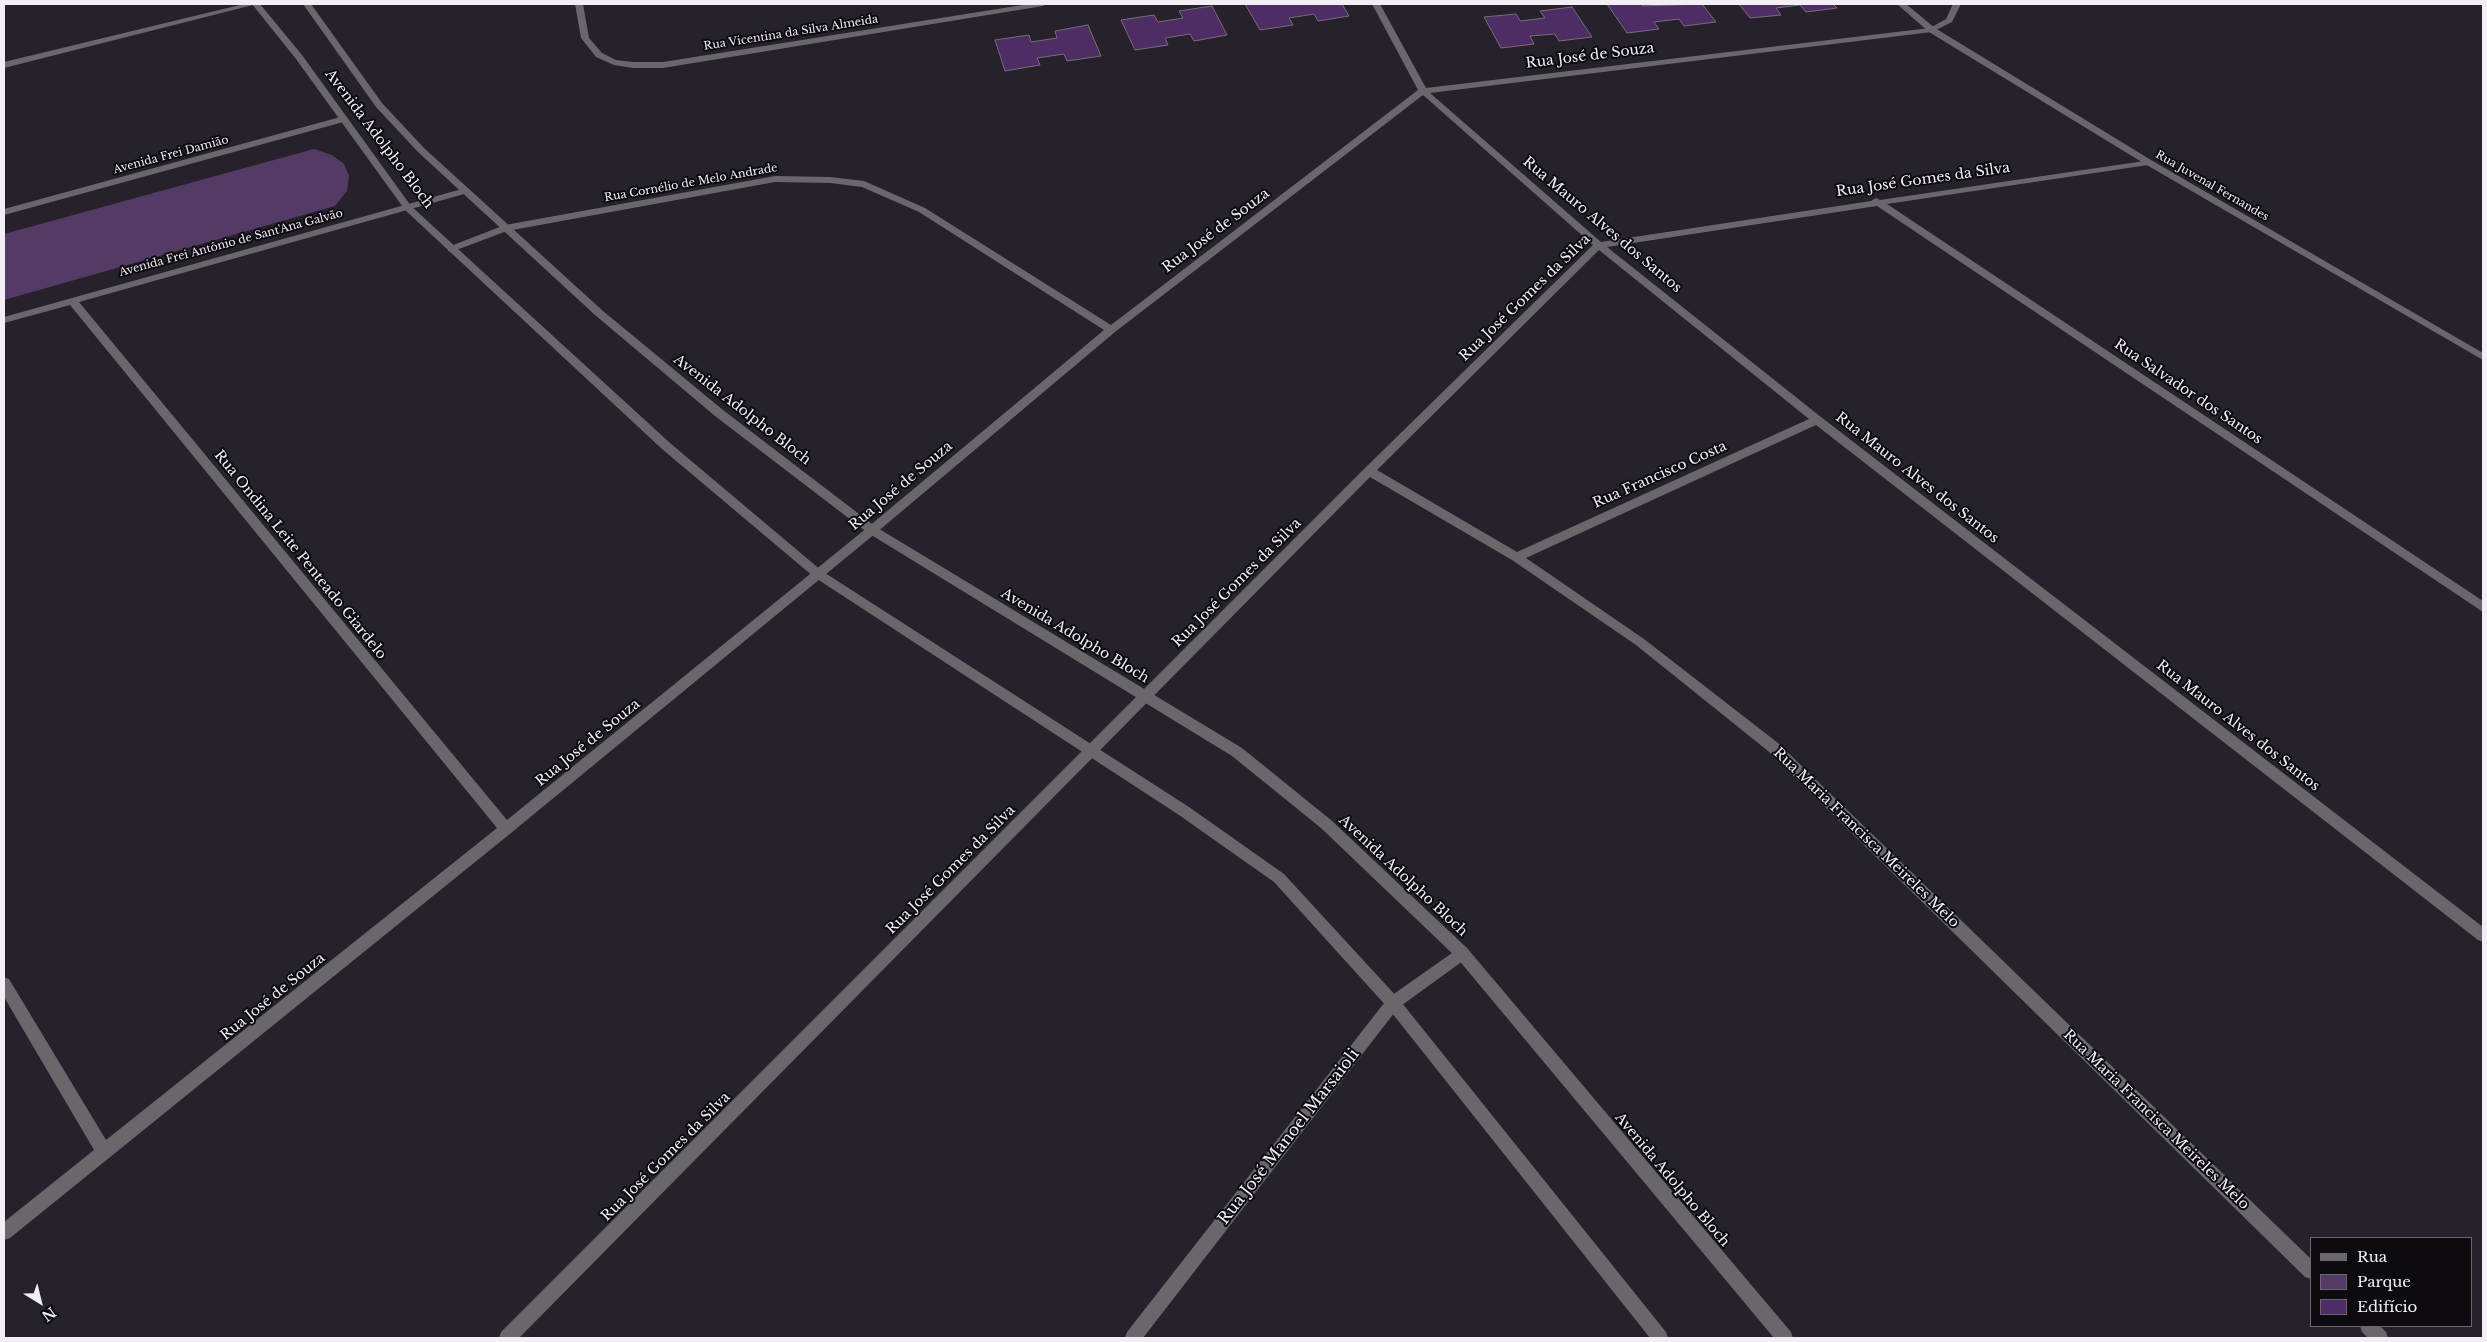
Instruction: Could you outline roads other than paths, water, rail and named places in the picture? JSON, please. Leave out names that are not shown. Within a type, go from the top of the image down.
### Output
[{"type":"street","points":[[4,65],[254,4]]},
{"type":"street","name":"Avenida Adolpho Bloch","points":[[254,4],[299,57],[408,208],[450,249],[666,446],[818,574],[1184,810],[1279,878],[1393,1003],[1660,1338]]},
{"type":"street","name":"Avenida Adolpho Bloch","points":[[308,4],[379,105],[421,150],[599,313],[711,407],[872,530],[1237,752],[1326,824],[1462,953],[1785,1338]]},
{"type":"street","name":"Rua Vicentina da Silva Almeida","points":[[578,4],[585,38],[599,55],[624,63],[663,65],[1043,4]]},
{"type":"street","name":"Rua Mauro Alves dos Santos","points":[[1376,4],[1423,91],[1599,245],[1818,420],[2483,936]]},
{"type":"street","name":"Rua Juvenal Fernandes","points":[[1901,4],[1932,30],[2148,162],[2483,357]]},
{"type":"street","points":[[1932,30],[1949,20],[1957,4]]},
{"type":"street","name":"Rua José de Souza","points":[[4,1232],[506,829],[872,530],[1111,330],[1423,91],[1932,30]]},
{"type":"street","name":"Avenida Frei Damião","points":[[4,212],[344,119]]},
{"type":"street","name":"Rua José Gomes da Silva","points":[[507,1338],[1369,471],[1599,245],[1876,201],[2148,162]]},
{"type":"street","name":"Rua Cornélio de Melo Andrade","points":[[450,249],[505,228],[775,179],[830,180],[864,184],[922,210],[1111,330]]},
{"type":"street","name":"Avenida Frei Antônio de Sant'Ana Galvão","points":[[4,320],[465,191]]},
{"type":"street","name":"Rua Salvador dos Santos","points":[[1876,201],[2483,607]]},
{"type":"street","name":"Rua Ondina Leite Penteado Giardelo","points":[[71,300],[506,829]]},
{"type":"street","name":"Rua Francisco Costa","points":[[1516,557],[1818,420]]},
{"type":"street","name":"Rua Maria Francisca Meireles Melo","points":[[1369,471],[1516,557],[1640,642],[1773,747],[2310,1269]]},
{"type":"street","name":"Rua José Manoel Marsaioli","points":[[1134,1338],[1393,1003],[1462,953]]},
{"type":"street","points":[[4,984],[104,1152]]},
{"type":"street","points":[[2369,1327],[2380,1338]]}]
